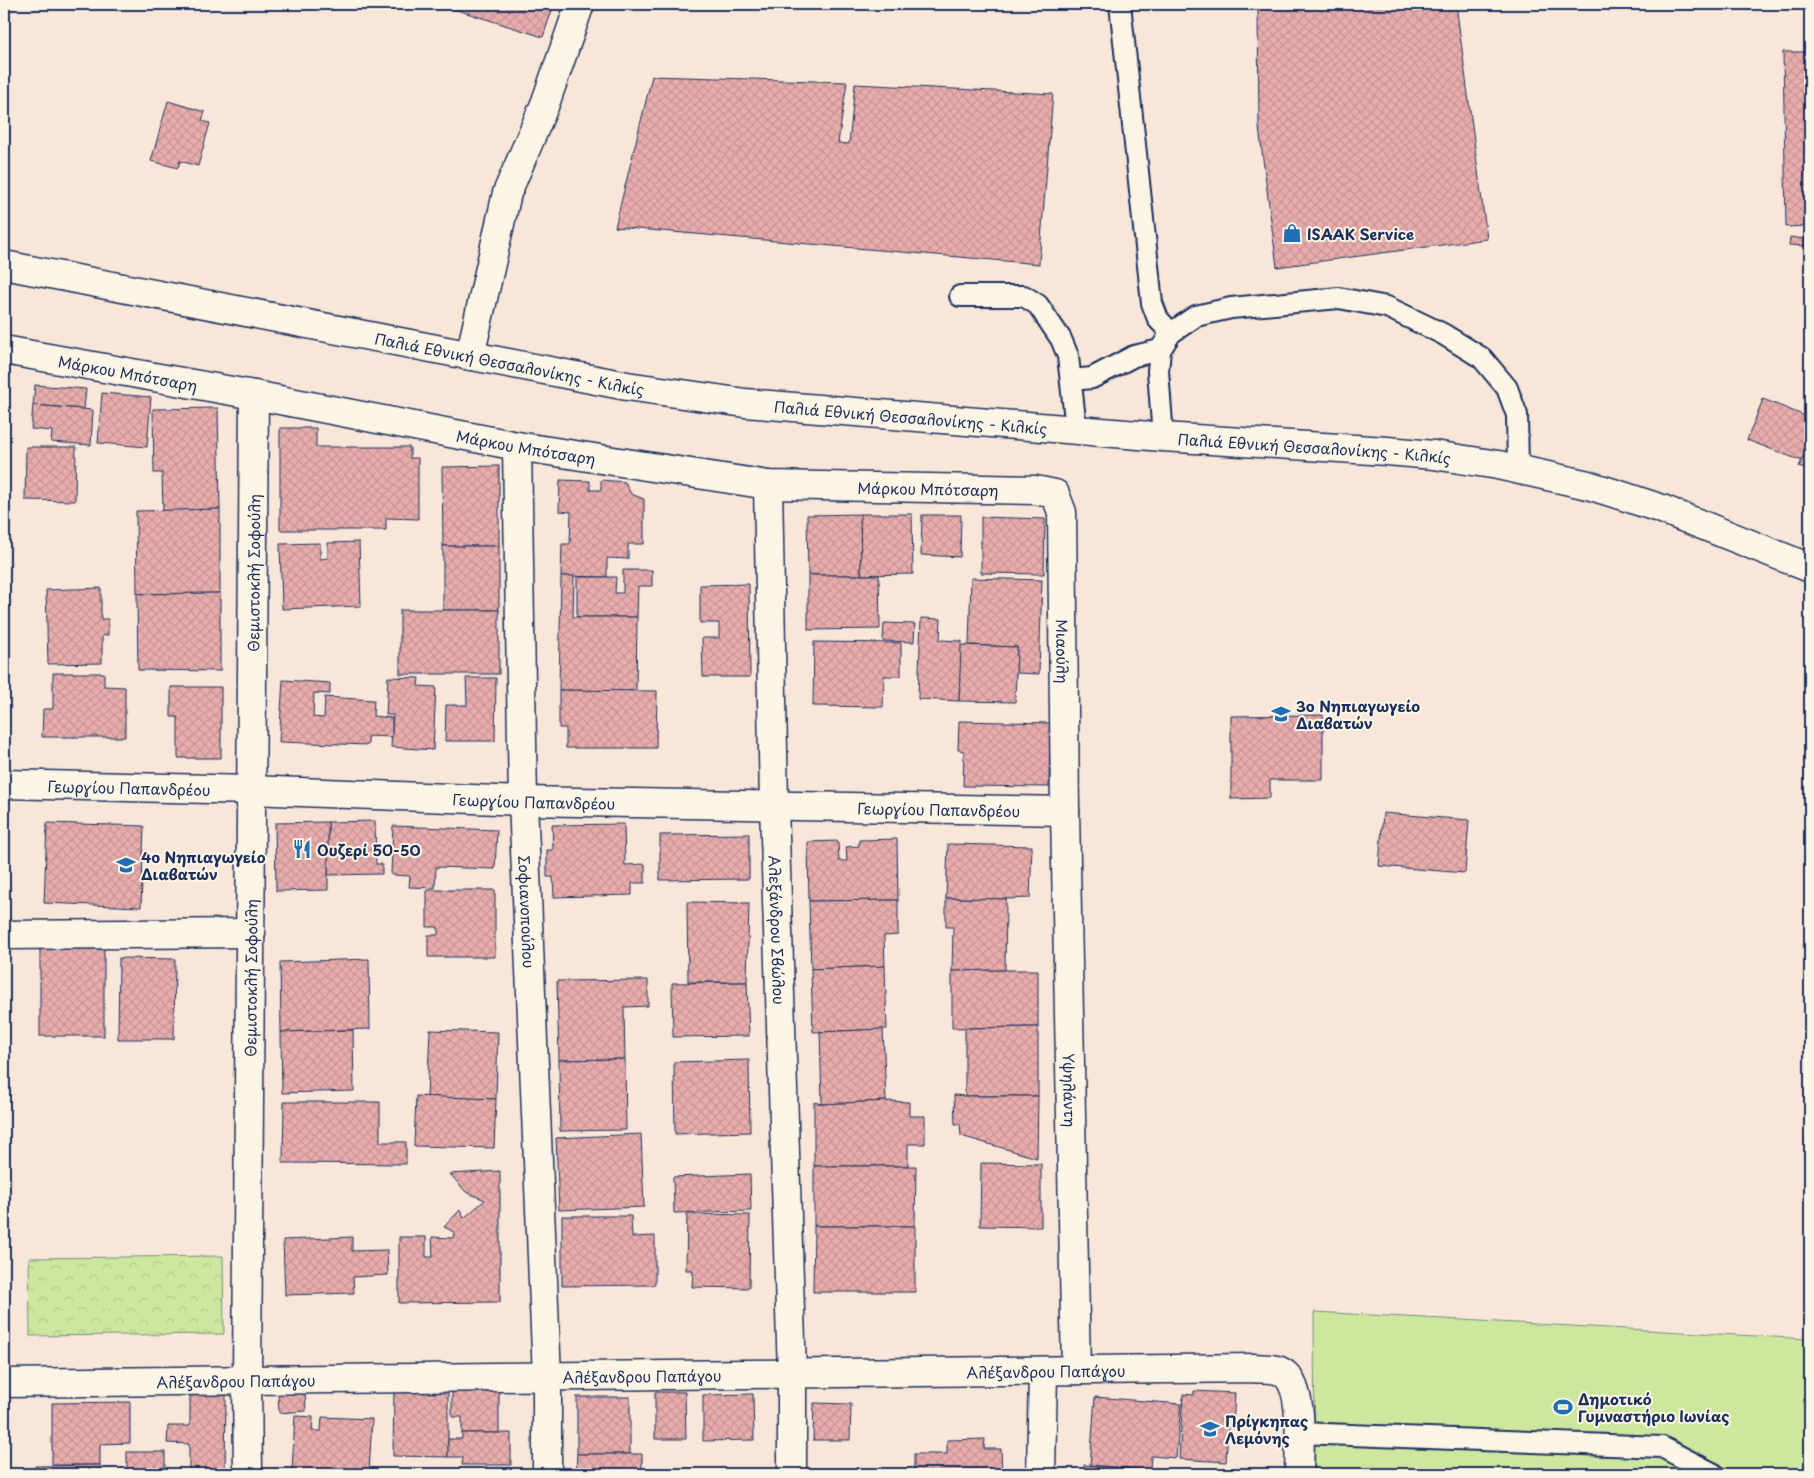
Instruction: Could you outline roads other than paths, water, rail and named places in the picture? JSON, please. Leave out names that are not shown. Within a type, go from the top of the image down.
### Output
[{"type":"street","points":[[470,356],[508,193],[545,104],[580,4]]},
{"type":"street","name":"Παλιά Εθνική Θεσσαλονίκης - Κιλκίς","points":[[4,265],[627,386],[745,403],[1163,437],[1434,455],[1518,468],[1588,485],[1662,509],[1810,568]]},
{"type":"street","name":"Μάρκου Μπότσαρη","points":[[4,350],[254,395],[517,446],[768,485],[1035,490],[1055,494]]},
{"type":"street","name":"Θεμιστοκλή Σοφούλη","points":[[248,1474],[247,1380],[254,395]]},
{"type":"street","name":"Σοφιανοπούλου","points":[[517,446],[523,801],[547,1377],[547,1474]]},
{"type":"street","name":"Αλεξάνδρου Σβώλου","points":[[768,485],[774,805],[792,1374],[792,1474]]},
{"type":"street","name":"Μιαούλη","points":[[1055,494],[1062,512],[1064,811]]},
{"type":"street","name":"Γεωργίου Παπανδρέου","points":[[4,784],[251,790],[523,801],[1064,811]]},
{"type":"street","name":"Υψηλάντη","points":[[1064,811],[1076,1370]]},
{"type":"street","points":[[4,936],[251,933]]},
{"type":"street","name":"Αλέξανδρου Παπάγου","points":[[4,1383],[1253,1368],[1280,1371],[1293,1384],[1297,1402],[1299,1433]]},
{"type":"street","points":[[1041,1474],[1043,1370]]},
{"type":"street","points":[[1298,1474],[1299,1433]]},
{"type":"lane","points":[[1120,4],[1152,303],[1158,319],[1171,333]]},
{"type":"lane","points":[[960,296],[1024,296],[1038,305],[1061,339],[1068,356],[1076,429]]},
{"type":"lane","points":[[1163,437],[1158,371],[1160,350],[1171,333],[1196,316],[1231,308],[1339,298],[1387,307],[1444,334],[1482,358],[1508,388],[1517,415],[1518,468]]},
{"type":"lane","points":[[1071,380],[1092,378],[1134,356],[1160,350]]},
{"type":"lane","points":[[1299,1433],[1662,1447],[1714,1474]]},
{"type":"place","name":"ISAAK Service","points":[[1292,233]]},
{"type":"place","name":"3ο Νηπιαγωγείο Διαβατών","points":[[1281,714]]},
{"type":"place","name":"Ουζερί 50-50","points":[[302,849]]},
{"type":"place","name":"4ο Νηπιαγωγείο Διαβατών","points":[[126,865]]},
{"type":"place","name":"Δημοτικό Γυμναστήριο Ιωνίας","points":[[1563,1407]]},
{"type":"place","name":"Πρίγκηπας Λεμόνης","points":[[1210,1429]]}]
